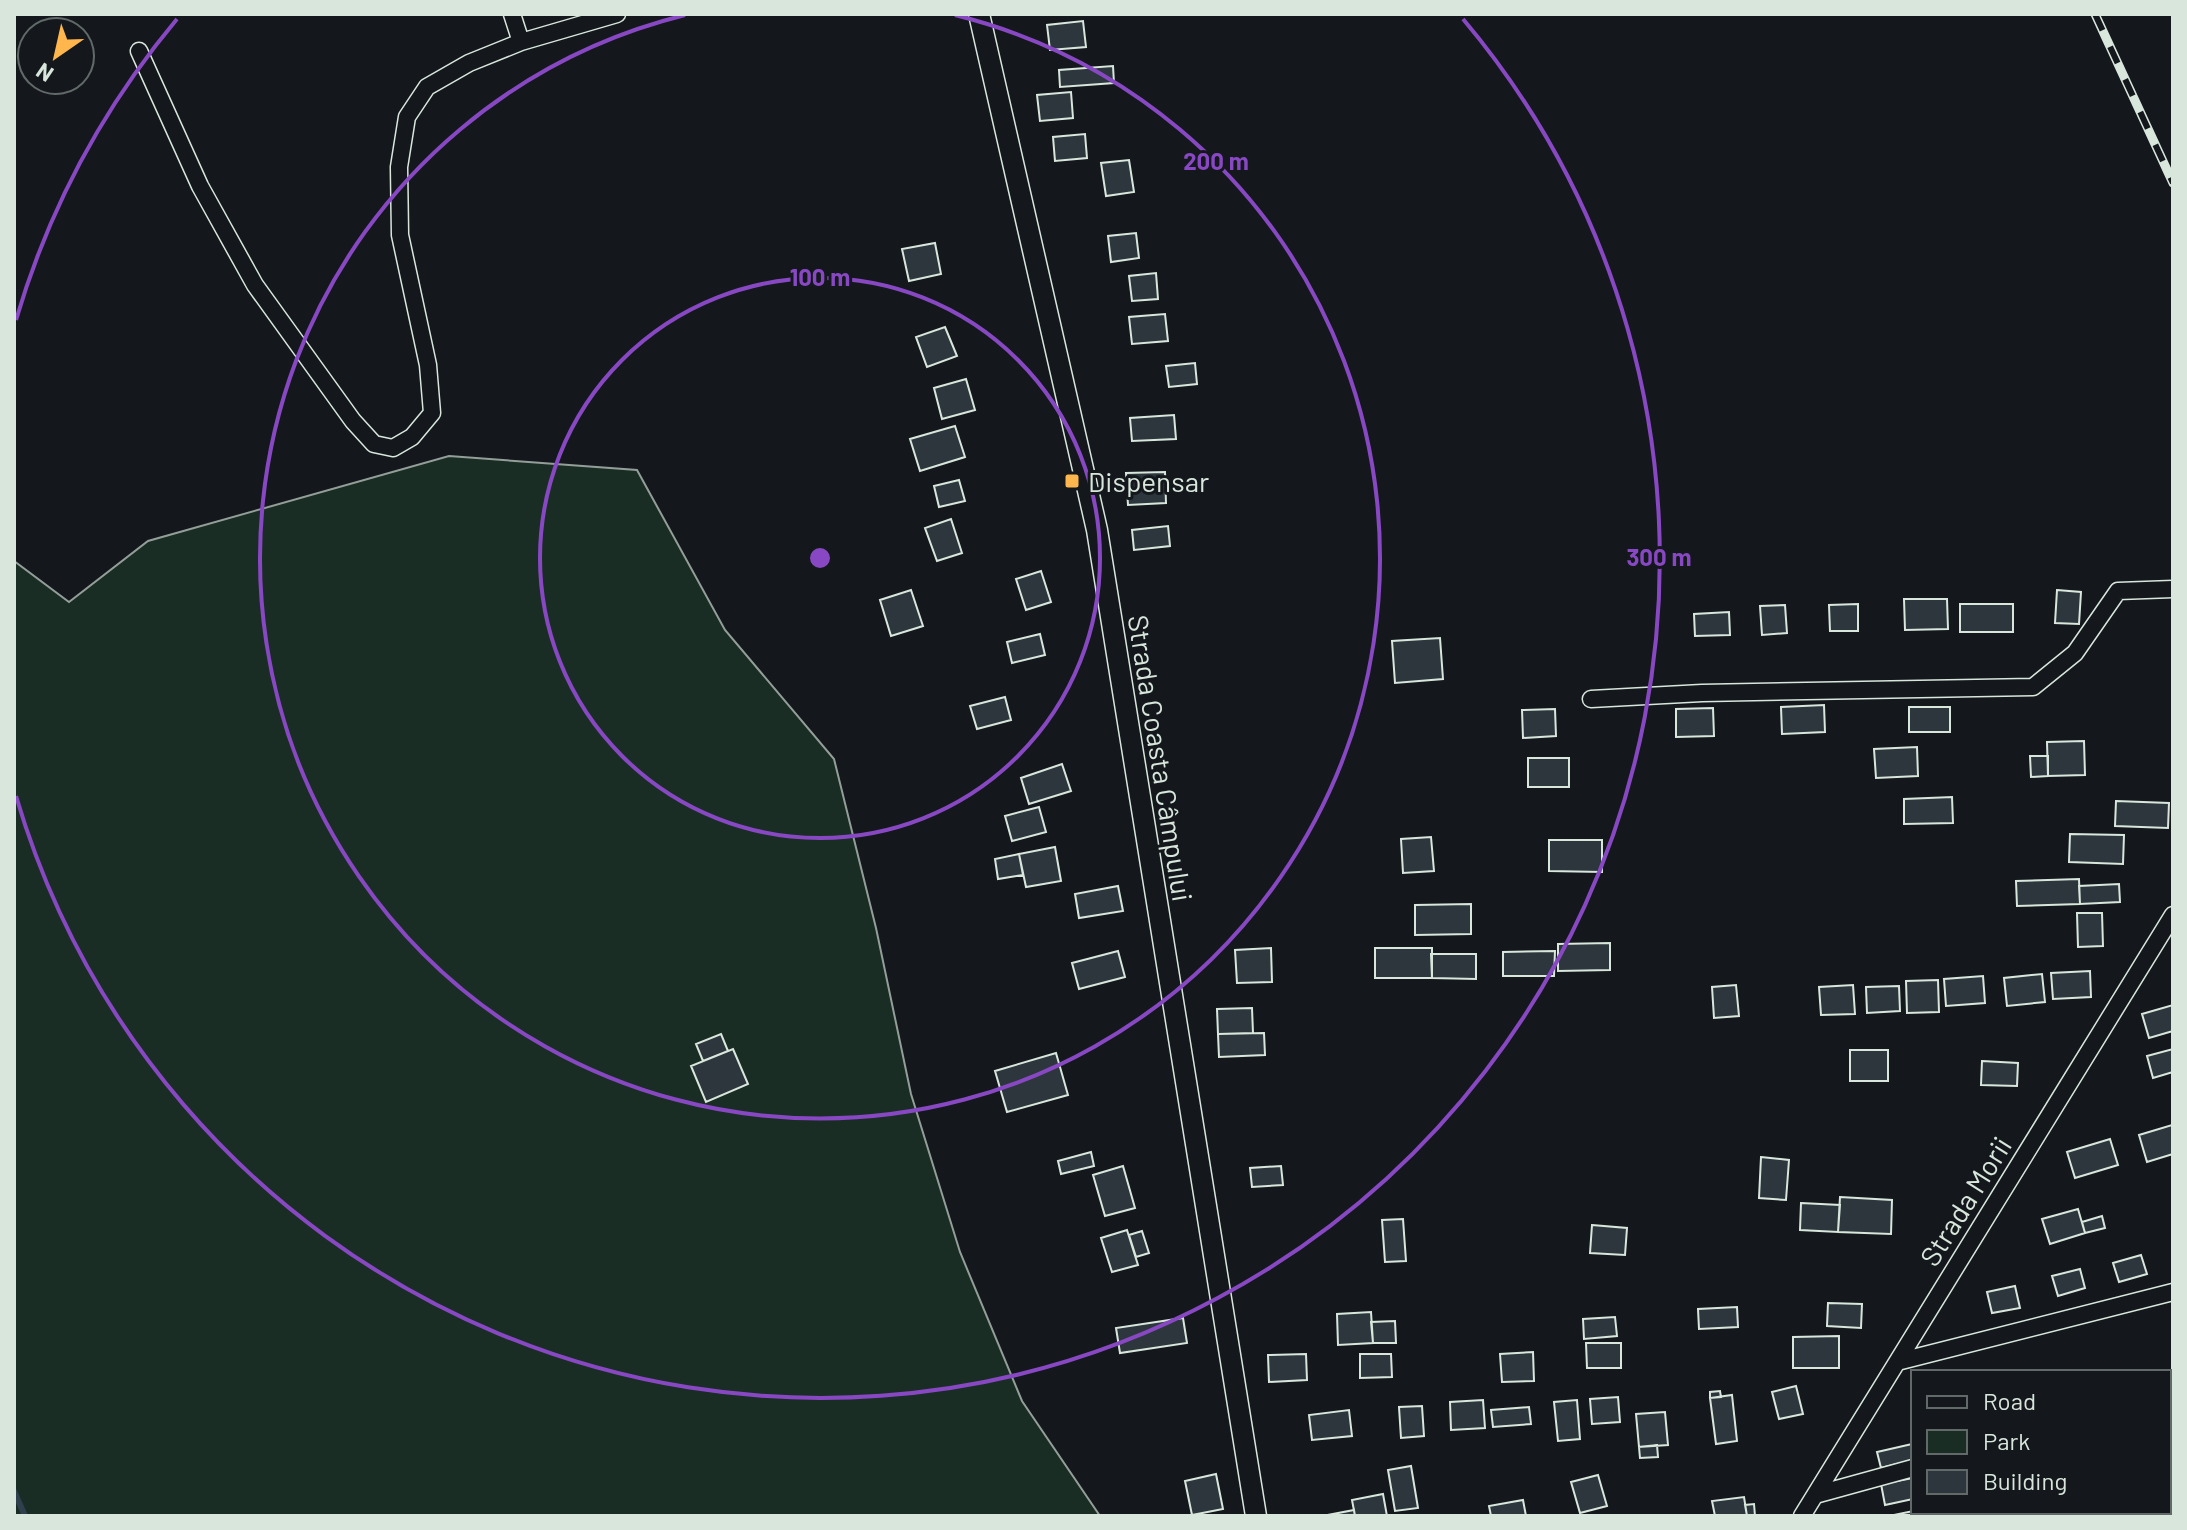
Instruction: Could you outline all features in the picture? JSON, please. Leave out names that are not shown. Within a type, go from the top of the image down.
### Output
[{"type":"street","points":[[512,14],[521,42]]},
{"type":"street","points":[[139,51],[200,186],[255,285],[353,421],[374,444],[393,448],[412,437],[432,413],[428,365],[400,235],[399,167],[407,117],[427,87],[469,63],[521,42],[617,14]]},
{"type":"street","name":"Strada Coasta Câmpului","points":[[979,14],[1097,530],[1256,1516]]},
{"type":"street","points":[[1591,699],[1702,693],[2033,687],[2075,653],[2118,591],[2173,589]]},
{"type":"street","name":"Strada Morii","points":[[1802,1516],[2173,915]]},
{"type":"street","points":[[1897,1362],[2173,1292]]},
{"type":"street","points":[[1815,1495],[1911,1469]]},
{"type":"green space","points":[[449,456],[637,470],[725,630],[834,759],[876,928],[911,1094],[960,1252],[1022,1401],[1100,1516],[14,1516],[14,561],[69,602],[148,541]]},
{"type":"building","points":[[1083,21],[1086,47],[1050,50],[1047,25]]},
{"type":"building","points":[[1113,66],[1114,83],[1060,87],[1059,70]]},
{"type":"building","points":[[1071,92],[1073,118],[1040,121],[1037,95]]},
{"type":"building","points":[[1085,134],[1087,158],[1055,161],[1053,137]]},
{"type":"building","points":[[1129,160],[1134,192],[1106,196],[1101,163]]},
{"type":"building","points":[[1136,233],[1139,258],[1111,262],[1108,236]]},
{"type":"building","points":[[935,243],[941,274],[909,281],[902,249]]},
{"type":"building","points":[[1156,273],[1158,299],[1132,301],[1129,276]]},
{"type":"building","points":[[1165,314],[1168,341],[1132,344],[1129,317]]},
{"type":"building","points":[[945,327],[957,356],[927,367],[916,337]]},
{"type":"building","points":[[1195,363],[1197,384],[1169,387],[1166,366]]},
{"type":"building","points":[[966,379],[975,410],[942,419],[934,388]]},
{"type":"building","points":[[1174,415],[1176,439],[1132,441],[1130,418]]},
{"type":"building","points":[[955,426],[965,457],[920,471],[910,439]]},
{"type":"building","points":[[1165,472],[1166,503],[1128,505],[1126,473]]},
{"type":"building","points":[[959,480],[965,501],[939,507],[934,486]]},
{"type":"building","points":[[951,519],[962,553],[937,561],[925,528]]},
{"type":"building","points":[[1168,526],[1170,546],[1134,550],[1132,530]]},
{"type":"building","points":[[1041,571],[1051,602],[1026,610],[1016,579]]},
{"type":"building","points":[[911,590],[923,626],[891,636],[880,600]]},
{"type":"building","points":[[2057,590],[2081,592],[2079,624],[2055,623]]},
{"type":"building","points":[[1904,599],[1947,599],[1948,629],[1905,630]]},
{"type":"building","points":[[1858,604],[1858,631],[1830,631],[1829,605]]},
{"type":"building","points":[[1960,604],[2013,604],[2013,632],[1960,632]]},
{"type":"building","points":[[1785,605],[1787,633],[1762,635],[1760,606]]},
{"type":"building","points":[[1729,612],[1730,635],[1695,636],[1694,614]]},
{"type":"building","points":[[1040,634],[1045,655],[1012,663],[1007,642]]},
{"type":"building","points":[[1440,638],[1443,679],[1395,683],[1392,641]]},
{"type":"building","points":[[1005,697],[1011,720],[977,729],[970,706]]},
{"type":"building","points":[[1824,705],[1825,732],[1782,734],[1781,707]]},
{"type":"building","points":[[1909,707],[1950,707],[1950,732],[1909,732]]},
{"type":"building","points":[[1713,708],[1714,736],[1676,737],[1676,709]]},
{"type":"building","points":[[1555,709],[1556,736],[1523,738],[1522,710]]},
{"type":"building","points":[[2084,741],[2085,775],[2048,776],[2047,742]]},
{"type":"building","points":[[1917,747],[1918,776],[1876,778],[1874,749]]},
{"type":"building","points":[[2030,756],[2048,756],[2048,776],[2031,777]]},
{"type":"building","points":[[1528,758],[1569,758],[1569,787],[1528,787]]},
{"type":"building","points":[[1062,764],[1071,791],[1029,804],[1021,778]]},
{"type":"building","points":[[1952,797],[1953,823],[1904,824],[1904,799]]},
{"type":"building","points":[[2116,801],[2169,803],[2168,828],[2115,826]]},
{"type":"building","points":[[1039,807],[1046,832],[1012,841],[1005,816]]},
{"type":"building","points":[[2070,834],[2124,835],[2123,864],[2069,862]]},
{"type":"building","points":[[1431,837],[1434,871],[1403,873],[1401,839]]},
{"type":"building","points":[[1549,840],[1602,840],[1602,872],[1549,871]]},
{"type":"building","points":[[1055,847],[1061,881],[1026,887],[1019,854]]},
{"type":"building","points":[[1019,854],[1023,875],[998,879],[995,859]]},
{"type":"building","points":[[2079,879],[2080,904],[2017,906],[2016,881]]},
{"type":"building","points":[[2119,884],[2120,902],[2080,904],[2079,886]]},
{"type":"building","points":[[1118,886],[1123,911],[1079,918],[1075,894]]},
{"type":"building","points":[[1471,904],[1471,934],[1415,935],[1415,905]]},
{"type":"building","points":[[2077,913],[2102,913],[2103,946],[2078,947]]},
{"type":"building","points":[[1610,943],[1610,970],[1558,971],[1558,944]]},
{"type":"building","points":[[1271,948],[1272,982],[1237,983],[1235,950]]},
{"type":"building","points":[[1375,948],[1432,948],[1432,978],[1375,978]]},
{"type":"building","points":[[1118,951],[1125,977],[1079,989],[1072,963]]},
{"type":"building","points":[[1555,951],[1554,976],[1503,976],[1503,952]]},
{"type":"building","points":[[1431,954],[1476,954],[1476,979],[1432,978]]},
{"type":"building","points":[[2090,971],[2091,997],[2053,999],[2051,973]]},
{"type":"building","points":[[2042,974],[2045,1002],[2007,1006],[2004,978]]},
{"type":"building","points":[[1983,976],[1985,1003],[1946,1006],[1944,979]]},
{"type":"building","points":[[1938,980],[1939,1012],[1907,1013],[1906,981]]},
{"type":"building","points":[[1736,985],[1739,1016],[1714,1018],[1712,987]]},
{"type":"building","points":[[1853,985],[1855,1014],[1821,1015],[1819,987]]},
{"type":"building","points":[[1899,986],[1900,1011],[1867,1013],[1866,987]]},
{"type":"building","points":[[2173,1005],[2173,1031],[2149,1038],[2142,1014]]},
{"type":"building","points":[[1252,1008],[1253,1033],[1218,1034],[1217,1009]]},
{"type":"building","points":[[1264,1033],[1265,1055],[1219,1057],[1218,1034]]},
{"type":"building","points":[[721,1034],[728,1051],[703,1061],[696,1044]]},
{"type":"building","points":[[733,1049],[748,1084],[706,1102],[691,1066]]},
{"type":"building","points":[[2173,1049],[2173,1072],[2153,1078],[2147,1056]]},
{"type":"building","points":[[1850,1050],[1888,1050],[1888,1081],[1850,1081]]},
{"type":"building","points":[[1056,1053],[1068,1095],[1007,1112],[995,1071]]},
{"type":"building","points":[[1982,1061],[2018,1063],[2017,1086],[1981,1085]]},
{"type":"building","points":[[2172,1125],[2173,1154],[2147,1162],[2139,1135]]},
{"type":"building","points":[[2110,1139],[2118,1165],[2075,1178],[2067,1152]]},
{"type":"building","points":[[1091,1152],[1094,1166],[1061,1174],[1058,1161]]},
{"type":"building","points":[[1761,1157],[1789,1160],[1786,1200],[1759,1198]]},
{"type":"building","points":[[1123,1166],[1135,1208],[1105,1216],[1093,1175]]},
{"type":"building","points":[[1281,1166],[1283,1185],[1252,1187],[1250,1168]]},
{"type":"building","points":[[1840,1197],[1892,1200],[1891,1234],[1838,1232]]},
{"type":"building","points":[[1801,1203],[1840,1205],[1838,1232],[1800,1230]]},
{"type":"building","points":[[2078,1209],[2085,1233],[2050,1244],[2042,1219]]},
{"type":"building","points":[[2102,1216],[2105,1228],[2085,1233],[2082,1222]]},
{"type":"building","points":[[1403,1219],[1406,1261],[1385,1262],[1382,1220]]},
{"type":"building","points":[[1592,1225],[1627,1228],[1625,1255],[1590,1253]]},
{"type":"building","points":[[1127,1230],[1138,1265],[1112,1272],[1101,1238]]},
{"type":"building","points":[[1142,1231],[1149,1253],[1136,1257],[1129,1235]]},
{"type":"building","points":[[2141,1255],[2147,1274],[2119,1282],[2113,1263]]},
{"type":"building","points":[[2080,1269],[2085,1288],[2058,1296],[2052,1276]]},
{"type":"building","points":[[2015,1286],[2020,1308],[1992,1313],[1987,1292]]},
{"type":"building","points":[[1828,1303],[1862,1304],[1861,1328],[1827,1326]]},
{"type":"building","points":[[1737,1307],[1738,1327],[1699,1329],[1698,1309]]},
{"type":"building","points":[[1371,1312],[1373,1343],[1338,1345],[1337,1314]]},
{"type":"building","points":[[1615,1317],[1617,1336],[1584,1339],[1583,1319]]},
{"type":"building","points":[[1183,1318],[1187,1343],[1120,1353],[1116,1328]]},
{"type":"building","points":[[1395,1321],[1396,1343],[1373,1343],[1371,1322]]},
{"type":"building","points":[[1839,1336],[1839,1368],[1793,1368],[1793,1337]]},
{"type":"building","points":[[1586,1343],[1621,1343],[1621,1368],[1587,1368]]},
{"type":"building","points":[[1533,1352],[1534,1381],[1502,1382],[1500,1354]]},
{"type":"building","points":[[1306,1354],[1307,1380],[1269,1382],[1268,1355]]},
{"type":"building","points":[[1360,1354],[1391,1354],[1392,1377],[1360,1378]]},
{"type":"building","points":[[1796,1386],[1803,1414],[1779,1419],[1772,1392]]},
{"type":"building","points":[[1720,1391],[1721,1397],[1710,1398],[1710,1392]]},
{"type":"building","points":[[1732,1395],[1737,1441],[1716,1444],[1710,1398]]},
{"type":"building","points":[[1618,1397],[1620,1422],[1592,1424],[1590,1399]]},
{"type":"building","points":[[1483,1400],[1485,1428],[1451,1430],[1450,1402]]},
{"type":"building","points":[[1577,1400],[1580,1439],[1558,1441],[1554,1402]]},
{"type":"building","points":[[1422,1406],[1424,1436],[1401,1438],[1399,1407]]},
{"type":"building","points":[[1529,1407],[1531,1424],[1493,1427],[1491,1410]]},
{"type":"building","points":[[1349,1410],[1352,1436],[1312,1440],[1309,1415]]},
{"type":"building","points":[[1665,1412],[1668,1445],[1639,1447],[1636,1414]]},
{"type":"building","points":[[1911,1444],[1911,1460],[1881,1468],[1877,1452]]},
{"type":"building","points":[[1657,1445],[1658,1457],[1640,1458],[1639,1447]]},
{"type":"building","points":[[1411,1466],[1418,1508],[1395,1511],[1388,1470]]},
{"type":"building","points":[[1216,1474],[1223,1509],[1192,1515],[1185,1481]]},
{"type":"building","points":[[1598,1475],[1607,1506],[1580,1513],[1571,1482]]},
{"type":"building","points":[[1911,1478],[1911,1499],[1885,1505],[1881,1484]]},
{"type":"building","points":[[1383,1494],[1387,1516],[1355,1516],[1352,1500]]},
{"type":"building","points":[[1744,1497],[1747,1516],[1715,1516],[1712,1501]]},
{"type":"building","points":[[1523,1500],[1526,1516],[1491,1516],[1489,1506]]},
{"type":"building","points":[[1754,1504],[1755,1516],[1747,1516],[1745,1505]]},
{"type":"building","points":[[1354,1510],[1355,1516],[1328,1515]]},
{"type":"building","points":[[1911,1511],[1918,1516],[1889,1516]]},
{"type":"waterway","points":[[14,1491],[25,1516]]},
{"type":"railway","points":[[2095,14],[2173,183]]},
{"type":"place","name":"Dispensar","points":[[1072,481]]}]
